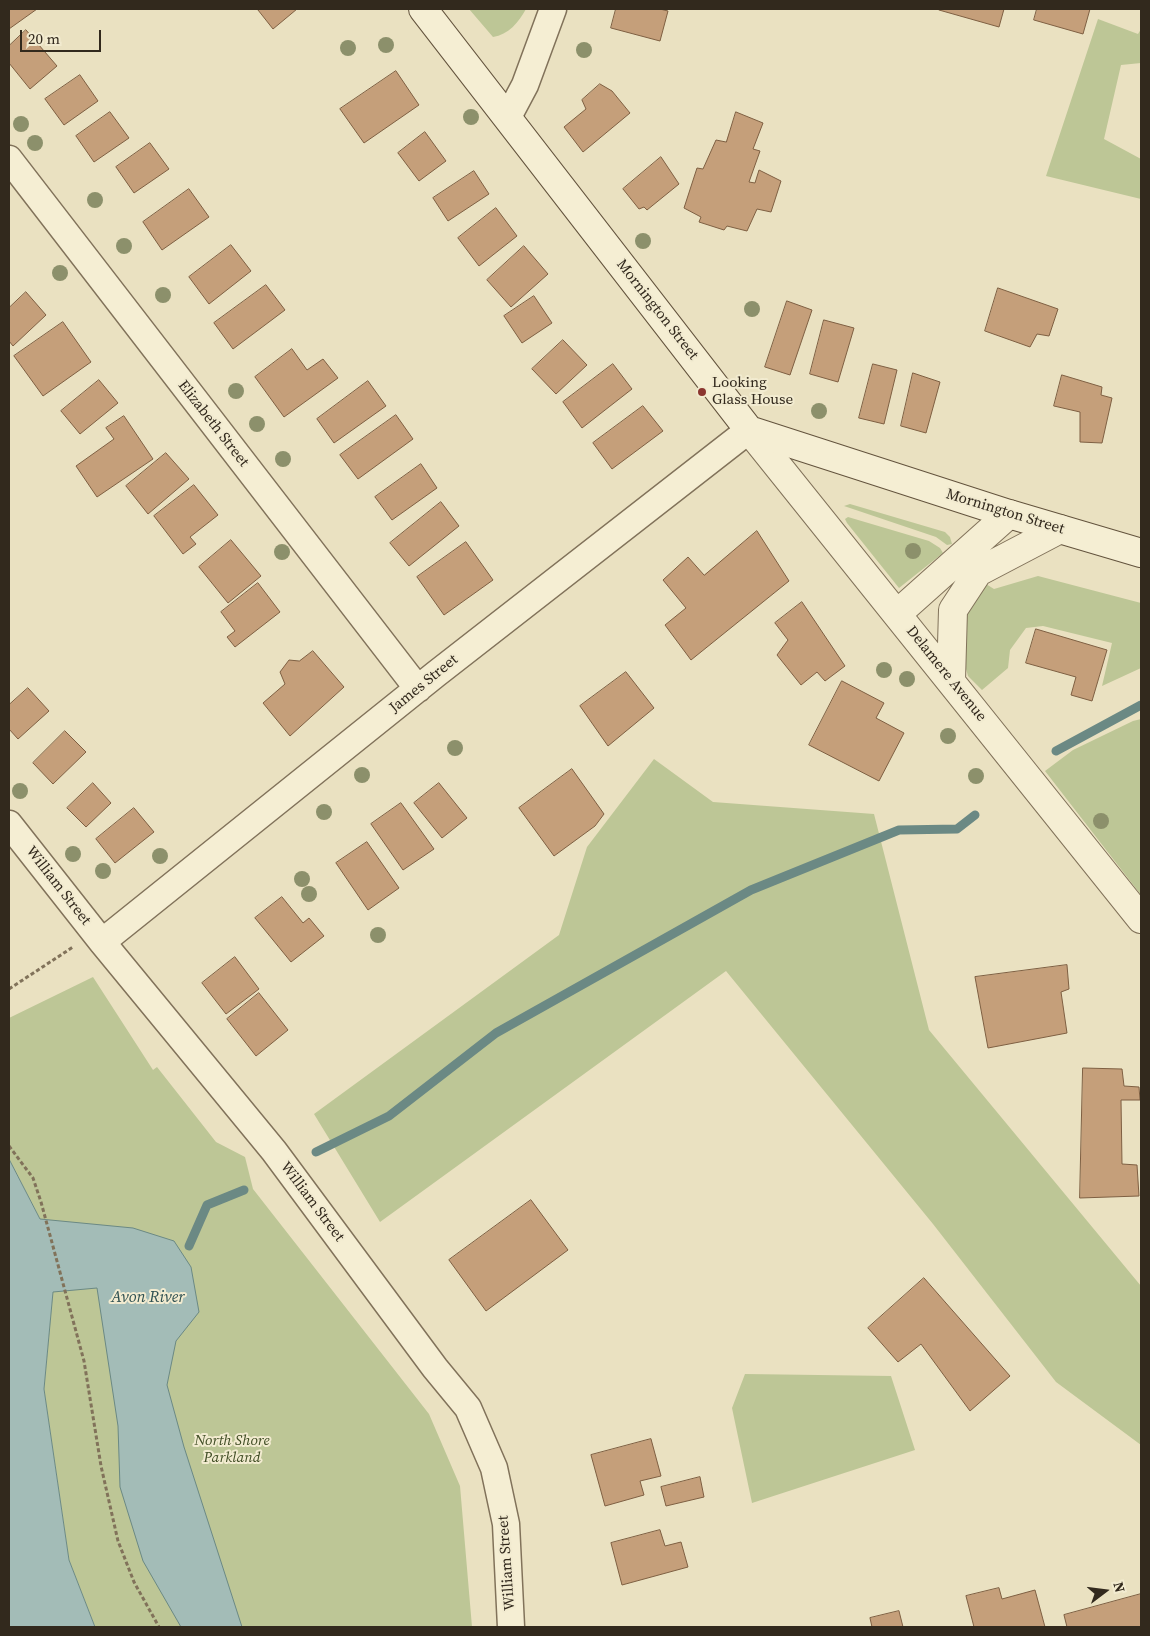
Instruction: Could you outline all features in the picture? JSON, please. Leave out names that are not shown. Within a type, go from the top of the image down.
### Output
[{"type":"street","name":"Mornington Street","points":[[423,9],[749,430],[1009,514],[1141,553]]},
{"type":"street","points":[[508,117],[526,85],[553,9]]},
{"type":"street","name":"Elizabeth Street","points":[[9,159],[418,689]]},
{"type":"street","name":"Delamere Avenue","points":[[749,430],[1141,919]]},
{"type":"street","name":"James Street","points":[[90,943],[749,430]]},
{"type":"street","points":[[897,614],[1009,514]]},
{"type":"street","points":[[951,680],[954,610],[978,572],[1060,529]]},
{"type":"street","name":"William Street","points":[[9,824],[90,943],[274,1152],[308,1194],[435,1368],[468,1408],[494,1468],[506,1524],[511,1627]]},
{"type":"path","points":[[9,989],[90,943]]},
{"type":"path","points":[[9,1146],[33,1178],[46,1218],[84,1360],[101,1466],[118,1541],[134,1582],[159,1627]]},
{"type":"green space","points":[[469,9],[526,9],[512,27],[503,34],[493,37]]},
{"type":"green space","points":[[1098,19],[1138,34],[1141,29],[1141,63],[1121,65],[1104,139],[1141,159],[1141,199],[1046,176]]},
{"type":"green space","points":[[850,504],[945,532],[950,537],[952,544],[947,545],[936,537],[844,506]]},
{"type":"green space","points":[[848,517],[929,541],[940,548],[943,553],[899,588],[847,523],[845,519]]},
{"type":"green space","points":[[1038,576],[1141,603],[1141,668],[1102,686],[1112,643],[1043,626],[1026,628],[1010,650],[1008,668],[982,690],[968,676],[962,655],[965,612],[986,584],[994,589]]},
{"type":"green space","points":[[1141,719],[1141,895],[1045,771],[1073,750]]},
{"type":"green space","points":[[654,759],[713,802],[874,814],[929,1030],[1141,1286],[1141,1445],[1056,1382],[933,1224],[726,971],[380,1222],[314,1114],[559,935],[587,847]]},
{"type":"green space","name":"North Shore Parkland","points":[[93,977],[153,1070],[157,1067],[216,1142],[245,1157],[253,1189],[429,1414],[460,1486],[472,1627],[95,1627],[69,1560],[44,1389],[53,1288],[40,1219],[9,1159],[9,1018]]},
{"type":"green space","points":[[745,1374],[891,1376],[915,1450],[752,1503],[732,1408]]},
{"type":"water","name":"Avon River","points":[[9,1159],[40,1219],[133,1228],[174,1241],[191,1267],[199,1312],[176,1341],[167,1385],[184,1447],[242,1627],[181,1627],[143,1561],[120,1487],[118,1426],[97,1288],[53,1292],[44,1389],[69,1560],[95,1627],[9,1627]]},
{"type":"building","points":[[9,9],[37,9],[9,29]]},
{"type":"building","points":[[297,9],[273,29],[258,10]]},
{"type":"building","points":[[616,9],[660,9],[668,11],[660,41],[611,28]]},
{"type":"building","points":[[939,9],[1004,9],[999,27]]},
{"type":"building","points":[[1037,9],[1090,9],[1083,34],[1034,20]]},
{"type":"building","points":[[26,30],[57,66],[30,89],[9,63],[9,46]]},
{"type":"building","points":[[396,71],[419,105],[364,143],[340,109]]},
{"type":"building","points":[[80,75],[98,101],[64,125],[45,99]]},
{"type":"building","points":[[600,84],[612,91],[630,113],[583,152],[564,127],[586,109],[582,100]]},
{"type":"building","points":[[110,112],[129,138],[94,162],[76,136]]},
{"type":"building","points":[[736,112],[763,123],[753,149],[760,151],[749,182],[755,183],[759,170],[781,181],[771,212],[757,209],[747,231],[727,226],[724,230],[699,222],[701,217],[684,208],[697,168],[703,169],[716,140],[726,142]]},
{"type":"building","points":[[425,132],[446,161],[419,181],[398,153]]},
{"type":"building","points":[[150,143],[169,169],[134,193],[116,167]]},
{"type":"building","points":[[661,157],[679,184],[647,210],[644,207],[639,209],[623,189]]},
{"type":"building","points":[[474,171],[489,194],[448,221],[433,198]]},
{"type":"building","points":[[189,189],[209,217],[162,250],[143,222]]},
{"type":"building","points":[[496,208],[517,236],[479,266],[458,238]]},
{"type":"building","points":[[231,245],[251,271],[209,304],[189,277]]},
{"type":"building","points":[[524,246],[548,274],[511,307],[487,280]]},
{"type":"building","points":[[266,285],[285,310],[233,349],[214,323]]},
{"type":"building","points":[[998,288],[1058,309],[1049,336],[1037,334],[1030,347],[985,331]]},
{"type":"building","points":[[26,292],[46,315],[13,346],[9,341],[9,308]]},
{"type":"building","points":[[534,296],[552,323],[522,343],[504,316]]},
{"type":"building","points":[[787,301],[812,310],[790,375],[765,367]]},
{"type":"building","points":[[824,320],[854,328],[838,382],[810,374]]},
{"type":"building","points":[[63,322],[91,362],[43,396],[14,356]]},
{"type":"building","points":[[563,340],[587,365],[556,394],[532,369]]},
{"type":"building","points":[[292,349],[307,370],[323,359],[338,378],[284,417],[255,377]]},
{"type":"building","points":[[613,364],[632,389],[582,428],[563,402]]},
{"type":"building","points":[[873,364],[897,370],[884,424],[859,418]]},
{"type":"building","points":[[913,373],[940,382],[926,433],[901,426]]},
{"type":"building","points":[[1062,375],[1102,387],[1101,395],[1112,398],[1102,443],[1080,442],[1080,412],[1054,406]]},
{"type":"building","points":[[99,380],[118,403],[80,434],[61,411]]},
{"type":"building","points":[[368,381],[386,406],[334,443],[317,419]]},
{"type":"building","points":[[643,406],[663,431],[612,469],[593,443]]},
{"type":"building","points":[[396,415],[413,439],[358,479],[340,455]]},
{"type":"building","points":[[124,416],[153,459],[97,497],[76,466],[114,439],[106,428]]},
{"type":"building","points":[[166,453],[189,479],[148,514],[126,486]]},
{"type":"building","points":[[421,464],[437,488],[392,520],[375,497]]},
{"type":"building","points":[[194,485],[218,515],[190,537],[196,544],[183,554],[154,516]]},
{"type":"building","points":[[441,502],[459,526],[409,566],[390,543]]},
{"type":"building","points":[[757,531],[789,581],[691,660],[665,625],[686,608],[663,580],[688,557],[704,575]]},
{"type":"building","points":[[231,540],[261,576],[228,603],[199,567]]},
{"type":"building","points":[[466,542],[493,580],[444,615],[417,577]]},
{"type":"building","points":[[258,583],[280,612],[235,647],[227,637],[235,631],[221,612]]},
{"type":"building","points":[[802,602],[845,666],[825,681],[817,672],[801,685],[777,655],[788,640],[775,623]]},
{"type":"building","points":[[1036,629],[1107,650],[1092,701],[1071,695],[1076,677],[1026,663]]},
{"type":"building","points":[[313,651],[344,687],[290,736],[263,703],[285,684],[280,672],[289,660],[299,661]]},
{"type":"building","points":[[626,672],[654,708],[608,746],[580,706]]},
{"type":"building","points":[[842,681],[884,703],[876,718],[904,733],[879,781],[809,745]]},
{"type":"building","points":[[28,688],[49,711],[18,739],[9,729],[9,705]]},
{"type":"building","points":[[65,731],[86,752],[53,784],[33,763]]},
{"type":"building","points":[[572,769],[604,814],[595,826],[554,856],[519,808]]},
{"type":"building","points":[[93,783],[111,803],[86,827],[67,808]]},
{"type":"building","points":[[439,783],[467,818],[442,838],[414,803]]},
{"type":"building","points":[[401,803],[434,849],[403,870],[371,824]]},
{"type":"building","points":[[134,808],[154,832],[115,863],[96,839]]},
{"type":"building","points":[[367,842],[399,888],[368,910],[336,863]]},
{"type":"building","points":[[282,897],[303,923],[309,918],[324,936],[291,962],[255,918]]},
{"type":"building","points":[[235,957],[259,989],[226,1014],[202,983]]},
{"type":"building","points":[[1067,965],[1069,989],[1061,992],[1067,1033],[988,1048],[975,977]]},
{"type":"building","points":[[259,993],[288,1030],[256,1056],[227,1019]]},
{"type":"building","points":[[1083,1068],[1122,1069],[1124,1086],[1139,1087],[1140,1100],[1121,1100],[1122,1164],[1137,1165],[1139,1196],[1080,1198]]},
{"type":"building","points":[[531,1200],[568,1250],[486,1311],[449,1260]]},
{"type":"building","points":[[924,1278],[1010,1376],[970,1411],[921,1344],[898,1362],[868,1328]]},
{"type":"building","points":[[651,1439],[661,1476],[640,1481],[644,1495],[605,1506],[591,1455]]},
{"type":"building","points":[[700,1477],[704,1497],[666,1506],[661,1487]]},
{"type":"building","points":[[660,1530],[665,1546],[681,1542],[688,1567],[622,1585],[611,1543]]},
{"type":"building","points":[[999,1588],[1002,1599],[1035,1590],[1045,1627],[974,1627],[966,1596]]},
{"type":"building","points":[[1141,1594],[1141,1627],[1067,1627],[1064,1615]]},
{"type":"building","points":[[899,1611],[903,1627],[872,1627],[870,1618]]},
{"type":"waterway","points":[[1056,751],[1141,705]]},
{"type":"waterway","points":[[316,1152],[389,1116],[496,1033],[751,890],[899,830],[957,829],[975,815]]},
{"type":"waterway","points":[[189,1246],[207,1205],[244,1190]]},
{"type":"place","name":"Looking Glass House","points":[[702,392]]}]
